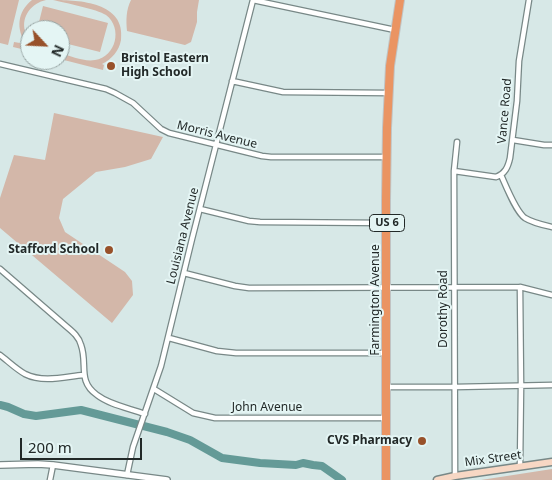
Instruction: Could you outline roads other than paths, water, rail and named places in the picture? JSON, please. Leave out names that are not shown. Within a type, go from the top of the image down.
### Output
[{"type":"highway","name":"Farmington Avenue","points":[[386,480],[387,157],[390,66],[400,0]]},
{"type":"main road","name":"Mix Street","points":[[437,480],[552,462]]},
{"type":"street","points":[[253,0],[395,30]]},
{"type":"street","name":"Louisiana Avenue","points":[[127,475],[133,448],[154,389],[169,338],[253,0]]},
{"type":"street","name":"Vance Road","points":[[501,175],[508,166],[513,140],[518,101],[519,62],[529,0]]},
{"type":"street","name":"Morris Avenue","points":[[0,64],[106,90],[127,99],[161,129],[169,133],[216,145],[271,157],[387,157]]},
{"type":"street","points":[[232,81],[283,92],[389,93]]},
{"type":"street","points":[[513,140],[552,145]]},
{"type":"street","name":"Dorothy Road","points":[[455,476],[454,171],[457,142]]},
{"type":"street","points":[[454,171],[492,177],[501,175],[522,216],[534,222],[552,227]]},
{"type":"street","points":[[200,209],[260,222],[387,223]]},
{"type":"street","points":[[0,269],[77,336],[83,350],[84,375],[88,385],[97,395],[112,403],[144,414]]},
{"type":"street","points":[[184,273],[249,288],[520,287],[552,295]]},
{"type":"street","points":[[520,287],[520,466]]},
{"type":"street","points":[[169,338],[236,353],[387,353]]},
{"type":"street","points":[[0,354],[26,374],[36,377],[46,379],[84,375]]},
{"type":"street","points":[[387,387],[552,385]]},
{"type":"street","name":"John Avenue","points":[[154,389],[193,413],[215,418],[387,418]]},
{"type":"street","points":[[0,465],[53,465],[118,477],[127,475],[167,480]]},
{"type":"street","points":[[50,480],[53,465]]},
{"type":"waterway","points":[[0,405],[24,414],[36,416],[81,410],[167,432],[190,440],[222,458],[260,463],[296,465],[303,463],[322,466],[342,480]]},
{"type":"place","name":"Bristol Eastern High School","points":[[111,66]]},
{"type":"place","name":"Stafford School","points":[[109,250]]},
{"type":"place","name":"CVS Pharmacy","points":[[422,441]]}]
